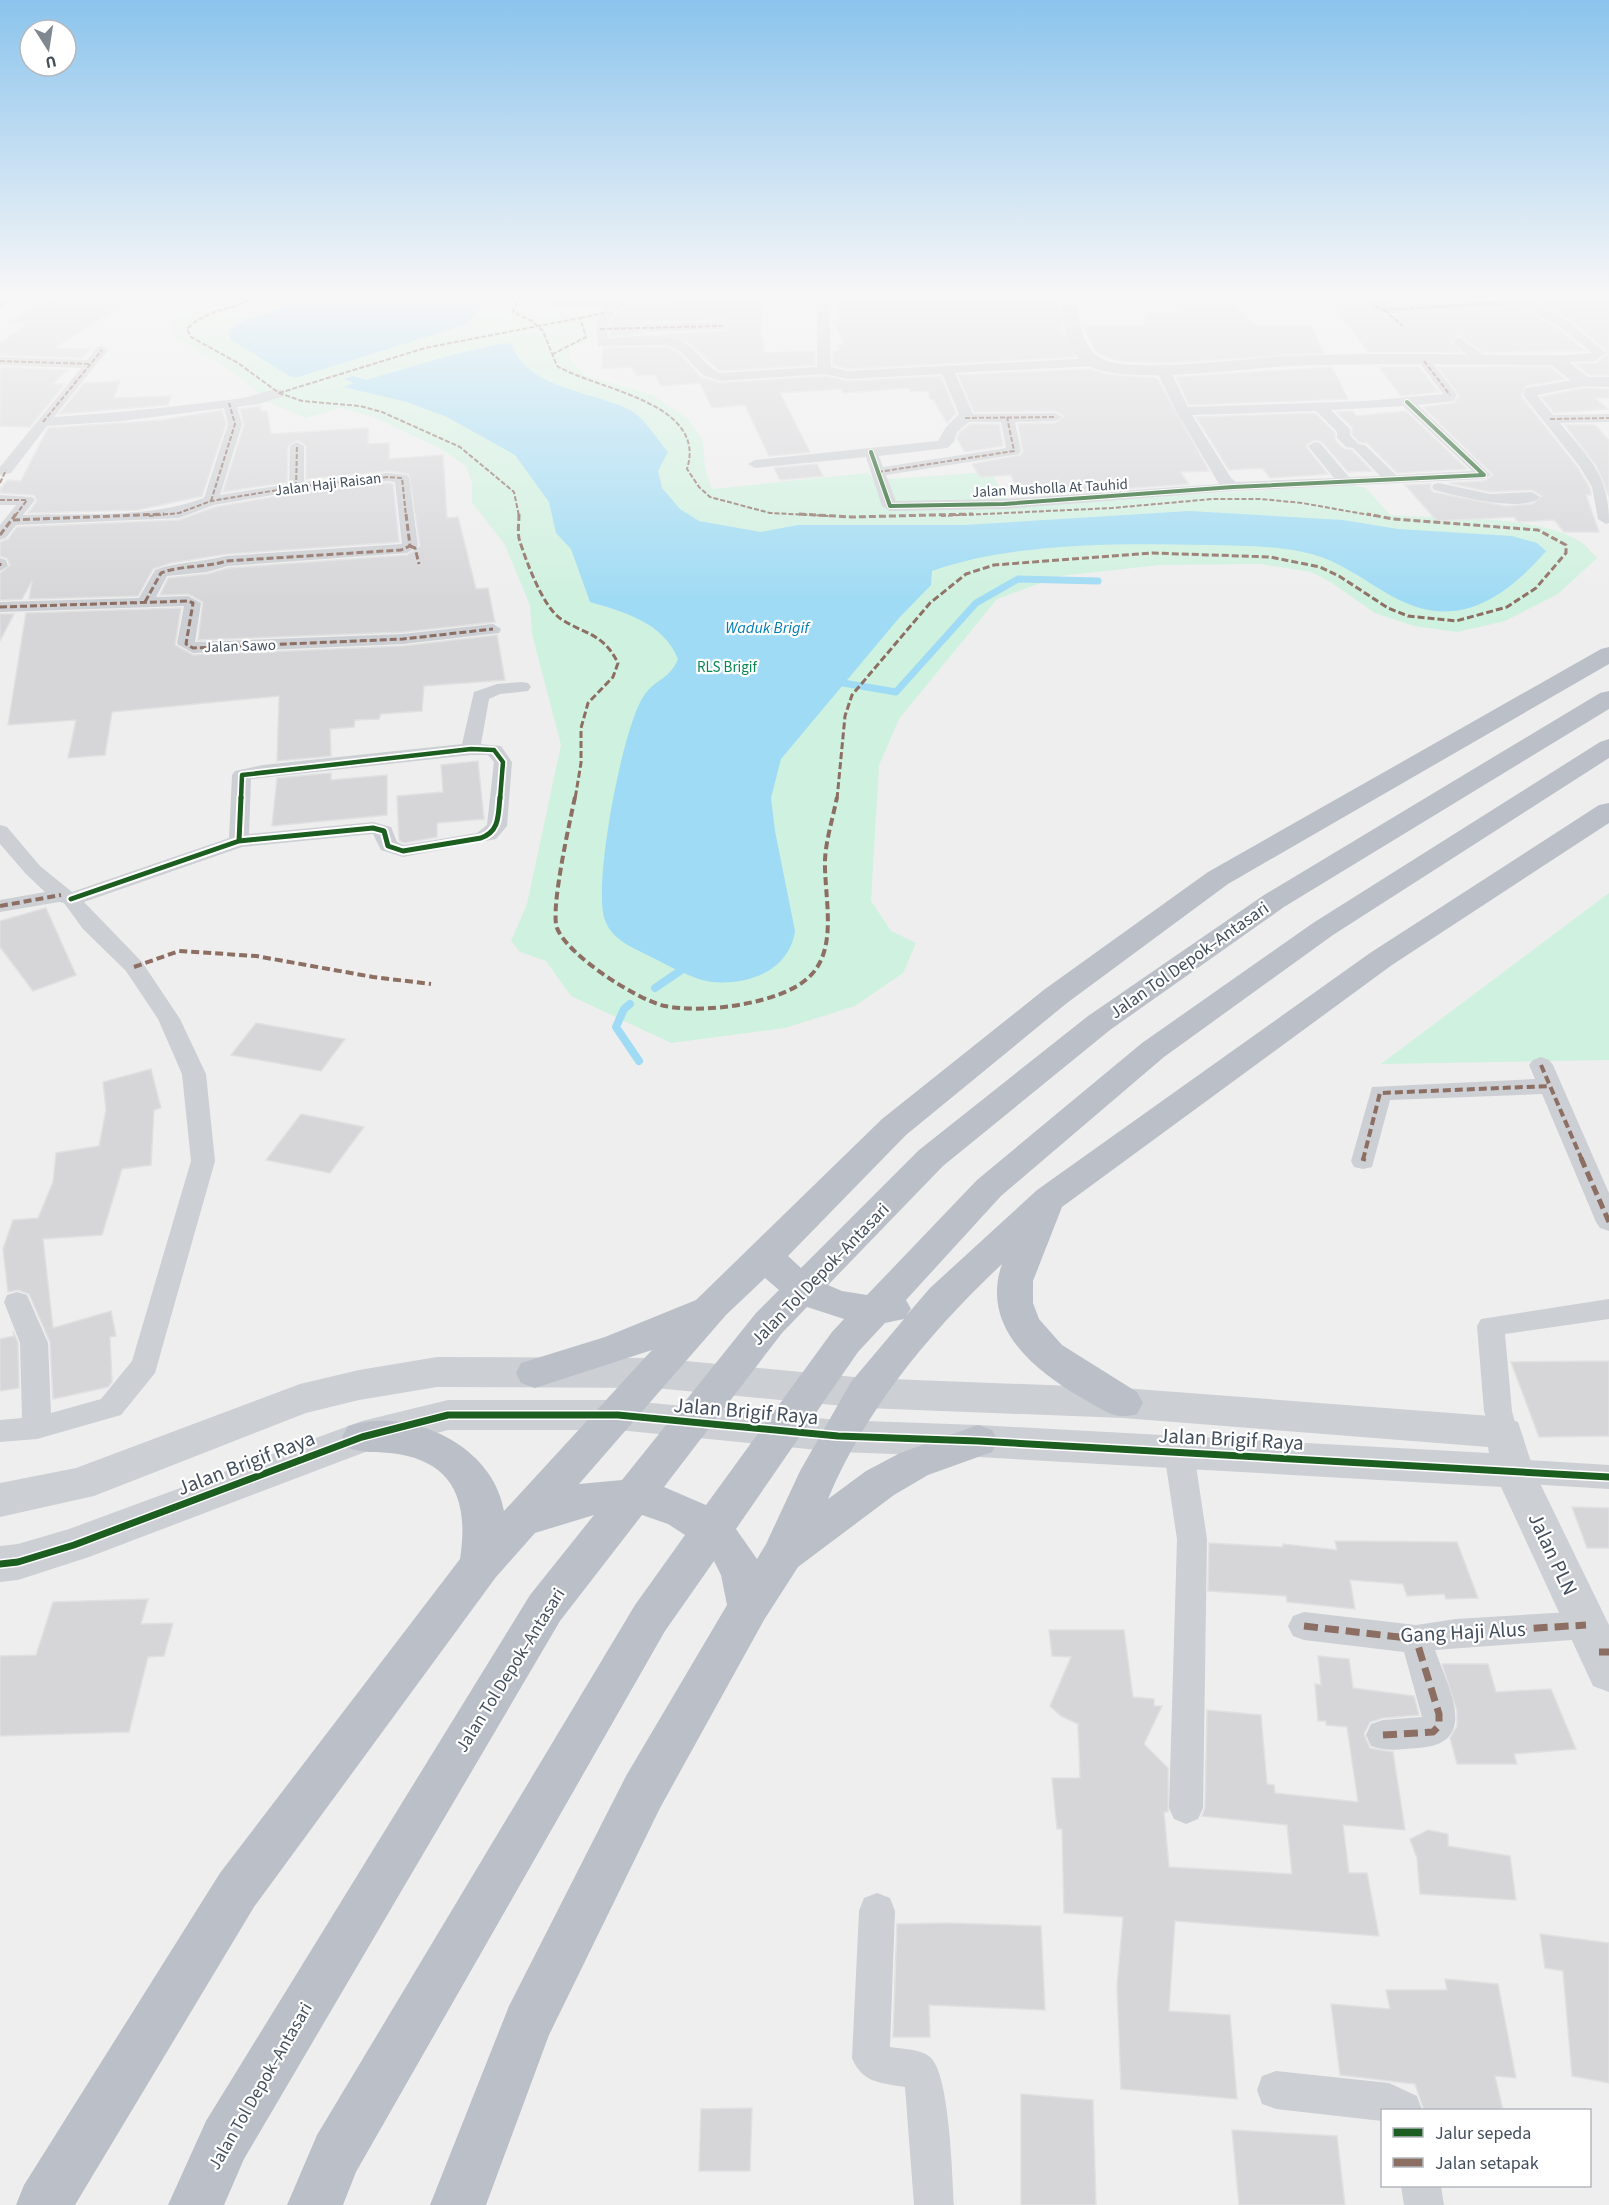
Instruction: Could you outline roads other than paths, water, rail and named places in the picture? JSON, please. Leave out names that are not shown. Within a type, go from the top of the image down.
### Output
[{"type":"highway","points":[[44,2205],[237,1890],[481,1564],[618,1415],[713,1305],[766,1256],[894,1126],[1056,996],[1218,878],[1609,654]]},
{"type":"highway","name":"Jalan Tol Depok–Antasari","points":[[196,2205],[225,2140],[544,1608],[769,1323],[931,1158],[1099,1023],[1274,901],[1609,698]]},
{"type":"highway","points":[[315,2205],[336,2154],[650,1618],[845,1342],[989,1188],[1153,1050],[1323,929],[1609,747]]},
{"type":"highway","points":[[459,2205],[527,2024],[643,1792],[749,1607],[783,1554],[838,1436],[865,1393],[943,1298],[1049,1199],[1381,959],[1609,811]]},
{"type":"highway","points":[[1049,1199],[1015,1281],[1016,1316],[1025,1333],[1046,1352],[1123,1403]]},
{"type":"highway","points":[[766,1256],[784,1277],[810,1294],[841,1305],[876,1310],[911,1308],[943,1298]]},
{"type":"highway","points":[[535,1373],[610,1353],[658,1334],[713,1305]]},
{"type":"highway","points":[[362,1437],[400,1438],[433,1448],[460,1466],[478,1492],[485,1522],[481,1564]]},
{"type":"highway","points":[[783,1554],[880,1483],[914,1464],[978,1441]]},
{"type":"highway","points":[[522,1522],[562,1503],[606,1495],[649,1498],[688,1513],[719,1537],[741,1569],[749,1607]]},
{"type":"street","points":[[2,475],[64,396]]},
{"type":"street","points":[[43,422],[122,417],[259,400],[271,396]]},
{"type":"street","points":[[956,396],[965,418]]},
{"type":"street","points":[[1176,396],[1225,481],[1233,487],[1484,475],[1407,402]]},
{"type":"street","points":[[1183,411],[1441,401],[1449,396]]},
{"type":"street","points":[[1531,396],[1586,465],[1599,487],[1606,519]]},
{"type":"street","points":[[210,501],[235,424],[229,403]]},
{"type":"street","points":[[1319,406],[1346,433],[1342,435],[1393,480]]},
{"type":"street","points":[[878,472],[1014,451],[1007,417]]},
{"type":"street","points":[[755,464],[942,445],[947,442],[951,430],[965,418],[1055,417]]},
{"type":"street","points":[[1550,419],[1609,418]]},
{"type":"street","points":[[296,487],[297,446]]},
{"type":"street","points":[[1315,446],[1345,481]]},
{"type":"street","name":"Jalan Musholla At Tauhid","points":[[871,452],[890,506],[1076,500],[1233,487]]},
{"type":"street","name":"Jalan Haji Raisan","points":[[13,520],[178,513],[210,501],[296,487],[388,477],[402,478],[410,546]]},
{"type":"street","points":[[1371,481],[1397,487],[1446,488],[1490,499],[1532,497]]},
{"type":"street","points":[[0,500],[26,499],[0,535]]},
{"type":"street","points":[[145,602],[161,573],[169,570],[207,567],[226,561],[401,550],[410,546],[415,548],[418,564]]},
{"type":"street","name":"Jalan Sawo","points":[[0,607],[145,602],[193,603],[186,644],[193,648],[403,639],[493,629]]},
{"type":"street","points":[[471,749],[480,696],[496,689],[522,687]]},
{"type":"street","points":[[0,906],[66,897],[239,841],[373,828],[384,831],[388,846],[403,851],[486,837],[496,826],[504,762],[494,750],[471,749],[242,775],[239,841]]},
{"type":"street","points":[[0,831],[33,870],[66,897],[134,967],[169,1019],[194,1074],[203,1161],[145,1365],[111,1407],[38,1428],[0,1431]]},
{"type":"street","points":[[1363,1161],[1380,1093],[1546,1076],[1609,1222]]},
{"type":"street","points":[[17,1302],[34,1343],[38,1428]]},
{"type":"street","points":[[1609,1308],[1491,1326],[1498,1411],[1509,1452],[1609,1477]]},
{"type":"street","name":"Jalan Brigif Raya","points":[[0,1500],[80,1484],[300,1400],[359,1385],[437,1372],[656,1372],[865,1393],[1123,1403],[1509,1452]]},
{"type":"street","name":"Jalan Brigif Raya","points":[[0,1564],[18,1562],[74,1545],[362,1437],[448,1415],[618,1415],[838,1436],[1179,1452],[1509,1452]]},
{"type":"street","points":[[1179,1452],[1192,1539],[1186,1808]]},
{"type":"street","name":"Jalan PLN","points":[[1509,1452],[1601,1650]]},
{"type":"street","name":"Gang Haji Alus","points":[[1304,1626],[1416,1639],[1456,1633],[1601,1650]]},
{"type":"street","points":[[1383,1735],[1433,1732],[1439,1726],[1439,1714],[1416,1639]]},
{"type":"street","points":[[877,1911],[872,2058],[880,2064],[916,2070],[924,2080],[934,2205]]},
{"type":"street","points":[[1276,2090],[1389,2102],[1401,2109]]},
{"type":"street","points":[[1421,2187],[1424,2205]]},
{"type":"water","name":"Waduk Brigif","points":[[381,396],[591,396],[626,408],[649,427],[668,452],[658,471],[662,488],[680,509],[699,521],[761,532],[798,525],[964,525],[1189,511],[1343,520],[1398,529],[1512,536],[1537,543],[1546,551],[1517,581],[1493,598],[1467,609],[1453,611],[1434,611],[1416,607],[1321,557],[1293,550],[1264,547],[1139,544],[1068,546],[998,554],[932,571],[931,585],[899,618],[781,759],[771,798],[775,831],[795,931],[791,945],[776,966],[765,973],[740,981],[712,982],[680,971],[623,942],[608,927],[602,902],[606,842],[612,806],[619,770],[636,711],[645,694],[671,671],[678,659],[671,646],[653,627],[629,615],[590,602],[571,549],[556,533],[549,502],[515,455],[447,417],[407,402]]},
{"type":"waterway","points":[[843,683],[896,692],[976,603],[1018,579],[1098,581]]},
{"type":"waterway","points":[[655,988],[680,971]]},
{"type":"waterway","points":[[630,1004],[624,1009],[616,1027],[639,1061]]},
{"type":"park label","name":"RLS Brigif","points":[[727,667]]}]
